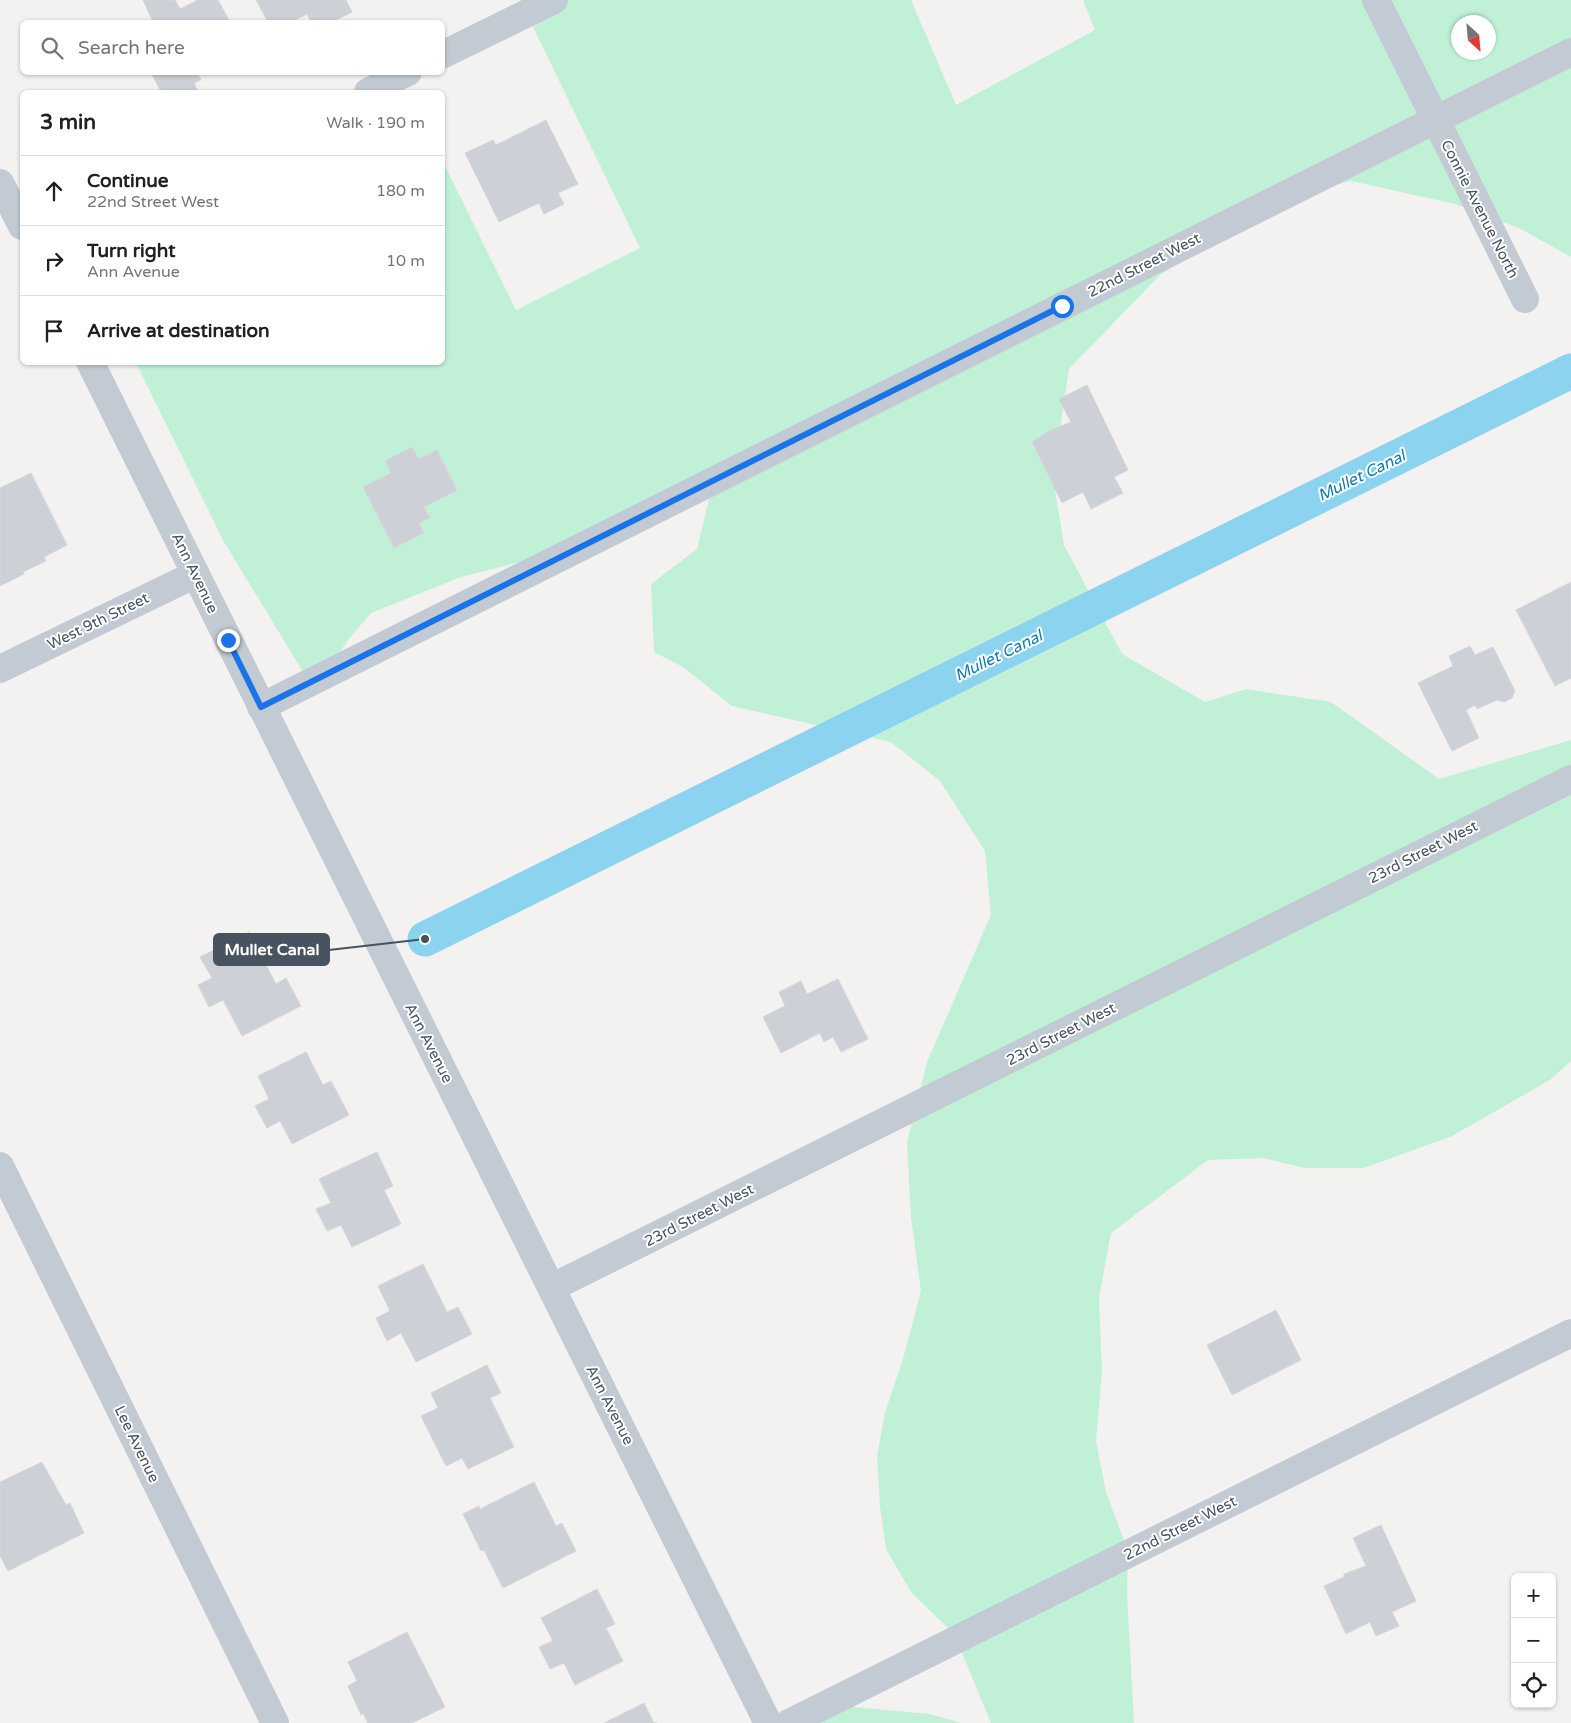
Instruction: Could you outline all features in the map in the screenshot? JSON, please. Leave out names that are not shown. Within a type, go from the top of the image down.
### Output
[{"type":"street","points":[[445,54],[554,0]]},
{"type":"street","name":"Connie Avenue North","points":[[1376,0],[1525,299]]},
{"type":"street","name":"22nd Street West","points":[[261,707],[1571,52]]},
{"type":"street","points":[[372,90],[402,75]]},
{"type":"street","points":[[0,183],[20,222]]},
{"type":"street","name":"Ann Avenue","points":[[92,365],[768,1723]]},
{"type":"street","name":"West 9th Street","points":[[0,669],[196,574]]},
{"type":"street","name":"23rd Street West","points":[[551,1288],[1571,779]]},
{"type":"street","name":"Lee Avenue","points":[[0,1166],[275,1723]]},
{"type":"street","name":"22nd Street West","points":[[789,1723],[1571,1333]]},
{"type":"green space","points":[[520,0],[911,0],[956,105],[1095,30],[1083,0],[1571,0],[1571,257],[1519,228],[1455,204],[1351,181],[1278,199],[1160,275],[1069,369],[1053,477],[1064,545],[1122,654],[1205,702],[1246,689],[1331,702],[1439,779],[1571,740],[1571,1061],[1550,1080],[1452,1136],[1364,1168],[1305,1168],[1263,1158],[1208,1160],[1111,1233],[1099,1298],[1102,1371],[1096,1441],[1106,1492],[1128,1551],[1127,1594],[1134,1723],[991,1723],[954,1634],[911,1592],[886,1549],[880,1507],[877,1457],[885,1412],[903,1359],[921,1291],[911,1217],[907,1142],[927,1062],[991,915],[985,851],[940,781],[891,742],[732,706],[683,667],[654,652],[651,584],[697,549],[711,491],[520,562],[461,577],[371,613],[348,640],[314,690],[224,542],[137,365],[445,365],[445,166],[516,310],[640,248]]},
{"type":"green space","points":[[844,1706],[929,1714],[962,1723],[767,1723]]},
{"type":"building","points":[[143,0],[175,0],[180,9],[198,0],[218,0],[229,20],[152,20]]},
{"type":"building","points":[[256,0],[346,0],[352,12],[336,20],[310,20],[307,14],[295,20],[267,20]]},
{"type":"building","points":[[152,75],[198,75],[201,80],[194,83],[197,90],[160,90]]},
{"type":"building","points":[[546,120],[578,184],[558,193],[564,204],[544,214],[539,203],[499,222],[465,153],[493,140],[496,145]]},
{"type":"building","points":[[1087,385],[1128,470],[1114,477],[1123,493],[1091,509],[1083,492],[1062,503],[1032,442],[1047,432],[1071,422],[1059,399]]},
{"type":"building","points":[[412,447],[419,459],[437,450],[457,490],[424,507],[430,518],[419,523],[424,533],[394,548],[363,487],[391,473],[385,461]]},
{"type":"building","points":[[31,473],[67,545],[44,557],[46,561],[0,586],[0,488]]},
{"type":"building","points":[[1571,582],[1571,678],[1555,686],[1516,610]]},
{"type":"building","points":[[1470,646],[1475,655],[1493,647],[1515,691],[1512,698],[1504,702],[1497,700],[1477,709],[1475,705],[1466,710],[1479,738],[1452,751],[1418,683],[1453,666],[1449,656]]},
{"type":"building","points":[[249,932],[259,952],[267,947],[274,961],[266,965],[276,984],[286,978],[301,1006],[242,1036],[223,1000],[209,1007],[198,985],[212,978],[200,957]]},
{"type":"building","points":[[838,979],[868,1039],[841,1052],[833,1037],[824,1042],[820,1033],[781,1053],[763,1017],[785,1006],[779,992],[801,981],[807,994]]},
{"type":"building","points":[[306,1052],[323,1085],[331,1081],[349,1115],[292,1144],[280,1121],[267,1128],[255,1106],[269,1099],[258,1076]]},
{"type":"building","points":[[377,1152],[393,1186],[384,1190],[401,1224],[352,1247],[341,1225],[327,1231],[316,1209],[331,1203],[319,1179]]},
{"type":"building","points":[[423,1264],[447,1312],[458,1307],[472,1334],[416,1362],[401,1333],[387,1341],[376,1318],[390,1311],[378,1286]]},
{"type":"building","points":[[1276,1310],[1301,1360],[1232,1395],[1207,1345]]},
{"type":"building","points":[[487,1365],[501,1393],[490,1398],[514,1447],[468,1469],[462,1458],[446,1466],[421,1416],[438,1408],[431,1393]]},
{"type":"building","points":[[42,1462],[66,1505],[70,1503],[84,1533],[8,1571],[0,1556],[0,1482]]},
{"type":"building","points":[[534,1482],[556,1526],[562,1523],[576,1551],[503,1588],[484,1550],[481,1551],[463,1514],[479,1506],[480,1509]]},
{"type":"building","points":[[1381,1525],[1416,1601],[1392,1612],[1399,1626],[1376,1636],[1370,1622],[1346,1634],[1324,1586],[1344,1577],[1344,1574],[1366,1566],[1353,1538]]},
{"type":"building","points":[[597,1589],[615,1624],[606,1628],[623,1661],[575,1685],[564,1663],[550,1669],[539,1647],[553,1641],[541,1618]]},
{"type":"building","points":[[407,1632],[445,1707],[412,1723],[368,1723],[363,1713],[361,1715],[348,1686],[357,1681],[348,1662]]},
{"type":"building","points":[[644,1703],[654,1723],[604,1723]]},
{"type":"waterway","name":"Mullet Canal","points":[[425,939],[1571,371]]},
{"type":"place","name":"Mullet Canal","points":[[425,939]]},
{"type":"route","points":[[228,640],[261,707],[1062,306]]}]
